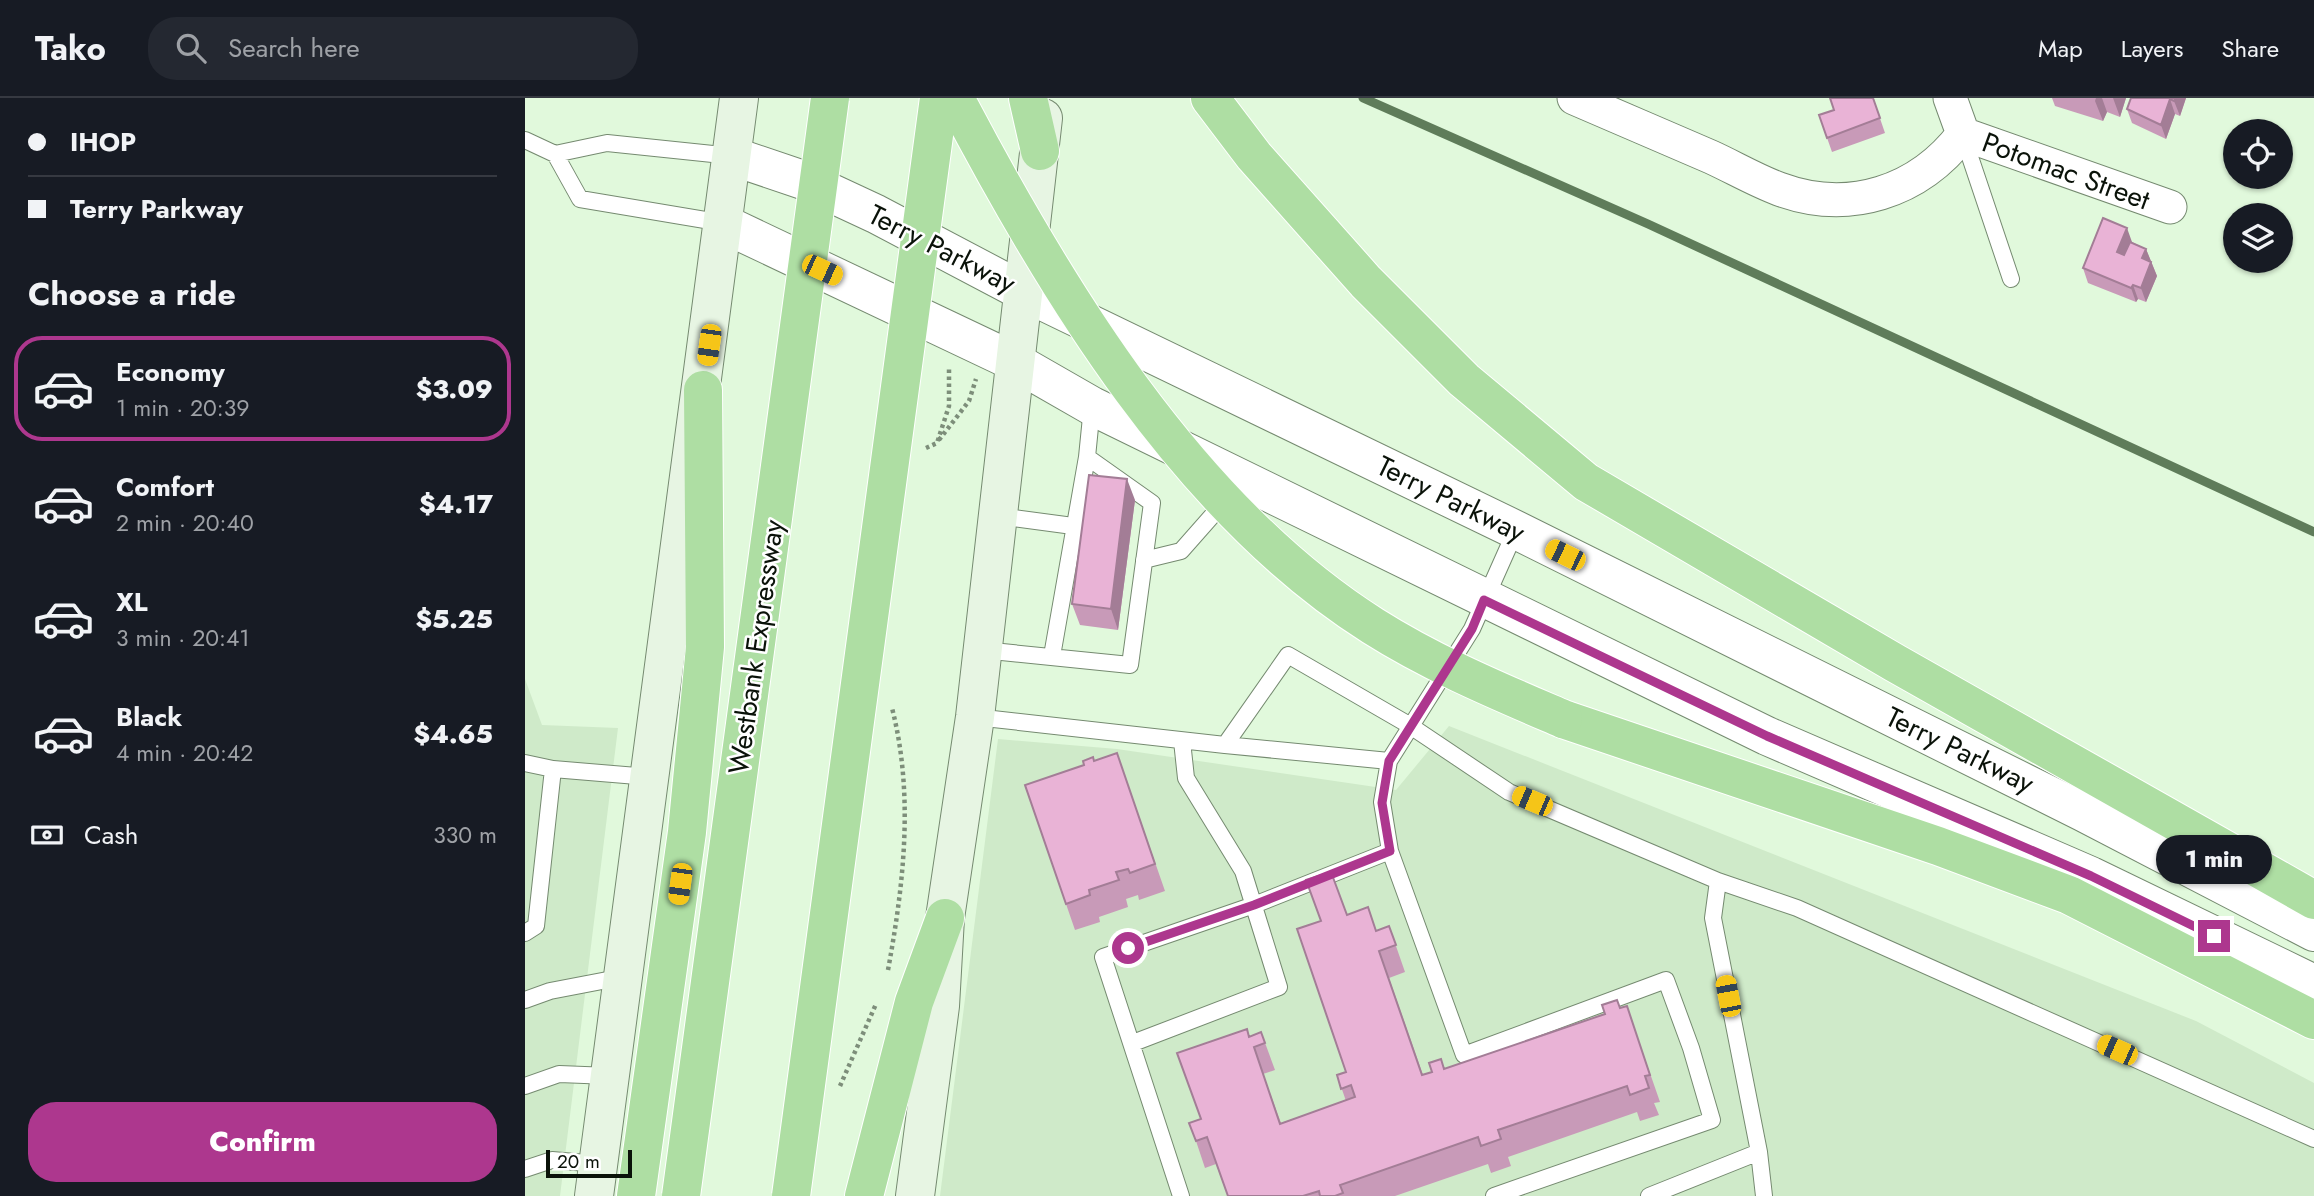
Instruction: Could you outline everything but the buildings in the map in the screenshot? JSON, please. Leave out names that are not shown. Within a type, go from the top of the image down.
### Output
[{"type":"highway","name":"Westbank Expressway","points":[[681,1196],[831,98]]},
{"type":"highway","points":[[791,1196],[939,98]]},
{"type":"highway","points":[[955,98],[1003,190],[1107,353],[1196,472],[1234,491],[1294,569],[1373,626],[1465,678],[1563,719],[1938,846],[2069,895],[2314,1020]]},
{"type":"highway","points":[[1028,98],[1040,151]]},
{"type":"highway","points":[[1210,98],[1254,156],[1366,282],[1464,380],[1586,482],[2314,900]]},
{"type":"highway","points":[[636,1196],[687,832],[705,647],[703,390]]},
{"type":"highway","points":[[864,1196],[914,1002],[944,918]]},
{"type":"main road","points":[[596,1180],[703,390],[739,98]]},
{"type":"main road","points":[[915,1196],[940,1006],[944,918],[975,717],[1045,98]]},
{"type":"street","points":[[1574,98],[1780,189],[1825,198],[1867,198],[1930,170],[1963,134],[1950,98]]},
{"type":"street","name":"Potomac Street","points":[[1963,134],[2170,207]]},
{"type":"street","name":"Terry Parkway","points":[[732,156],[803,180],[1022,291],[1516,530],[2083,811],[2314,932]]},
{"type":"street","points":[[724,224],[1017,363],[1234,491],[1484,600],[1767,736],[2091,876],[2314,984]]},
{"type":"lane","points":[[1963,134],[2011,279]]},
{"type":"lane","points":[[525,140],[555,154],[580,199],[724,224]]},
{"type":"lane","points":[[555,154],[607,143],[732,156]]},
{"type":"lane","points":[[1052,656],[1087,457],[1092,406]]},
{"type":"lane","points":[[982,650],[1130,665],[1152,503],[1087,457]]},
{"type":"lane","points":[[1144,560],[1181,551],[1234,491]]},
{"type":"lane","points":[[998,516],[1073,526]]},
{"type":"lane","points":[[1494,1196],[1712,1120],[1691,1048],[1666,980],[1464,1055],[1390,851],[1382,803],[1389,761],[1409,725],[1472,629],[1516,530]]},
{"type":"lane","points":[[1225,745],[1288,655],[1409,725],[1509,792],[1718,881],[1797,908],[2314,1139]]},
{"type":"lane","points":[[975,717],[1389,761]]},
{"type":"lane","points":[[1133,1043],[1279,987],[1243,871],[1186,778],[1182,741]]},
{"type":"lane","points":[[525,763],[553,769],[650,777]]},
{"type":"lane","points":[[525,933],[535,926],[553,769]]},
{"type":"lane","points":[[1181,1196],[1103,957],[1254,905],[1390,851]]},
{"type":"lane","points":[[1718,881],[1713,918],[1759,1152],[1764,1196]]},
{"type":"lane","points":[[525,1000],[549,991],[623,977]]},
{"type":"lane","points":[[525,1086],[559,1074],[610,1076]]},
{"type":"lane","points":[[1649,1196],[1669,1193],[1759,1152]]},
{"type":"lane","points":[[525,1170],[552,1160],[596,1180]]},
{"type":"path","points":[[949,362],[958,368]]},
{"type":"path","points":[[937,443],[969,401],[976,379],[967,373]]},
{"type":"shaded area","points":[[525,679],[542,725],[618,728],[560,1196],[525,1196]]},
{"type":"shaded area","points":[[1449,726],[2196,1021],[2314,1083],[2314,1196],[940,1196],[998,739],[1117,749],[1396,790]]},
{"type":"waterway","points":[[1363,98],[1648,224],[2314,532]]},
{"type":"route","points":[[1128,948],[1254,905],[1390,851],[1382,803],[1389,761],[1409,725],[1472,629],[1484,600],[1767,736],[2091,876],[2214,936]]}]
